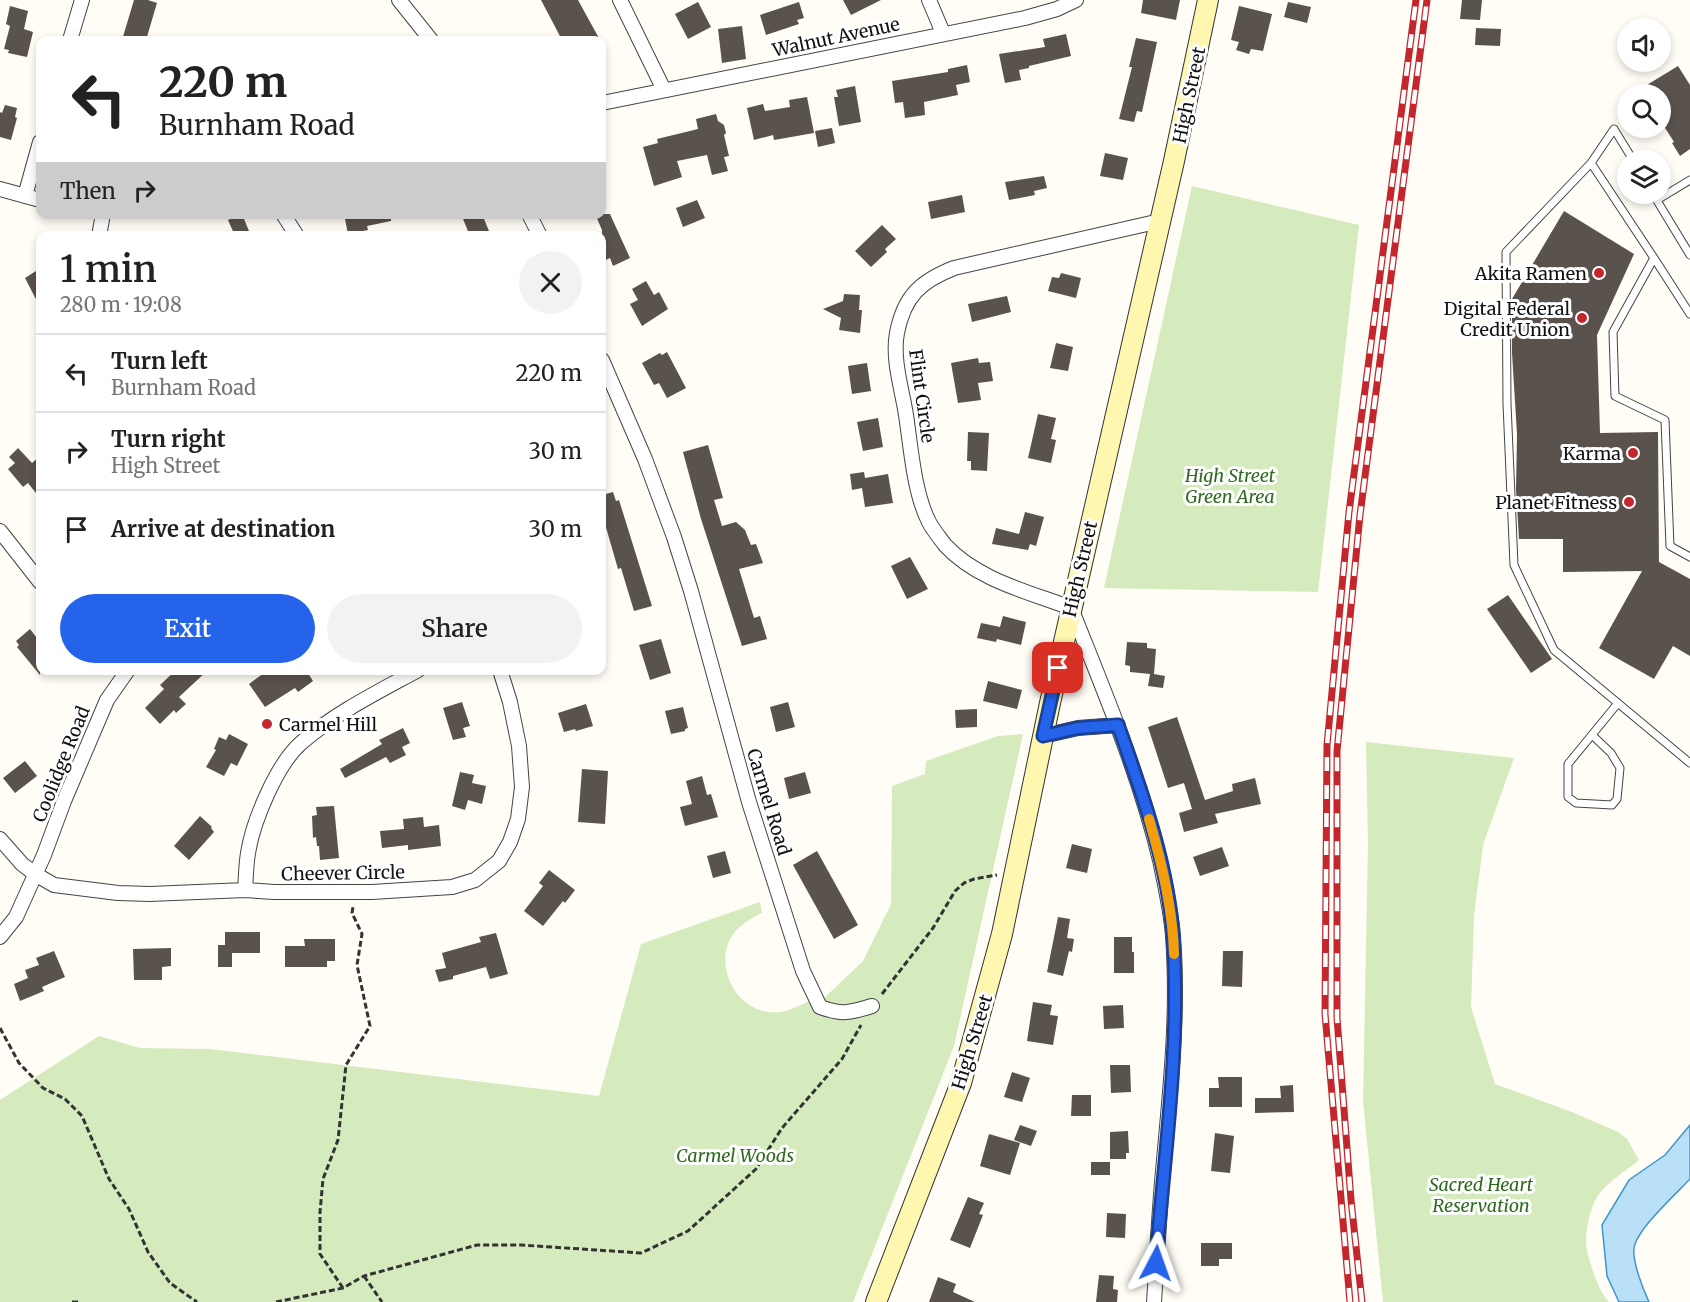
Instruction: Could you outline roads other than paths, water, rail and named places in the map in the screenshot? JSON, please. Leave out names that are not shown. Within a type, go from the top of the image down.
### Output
[{"type":"main road","name":"High Street","points":[[876,1302],[961,1083],[988,989],[1071,608],[1199,50],[1208,0]]},
{"type":"street","points":[[71,36],[82,0]]},
{"type":"street","points":[[399,0],[428,36]]},
{"type":"street","points":[[620,0],[664,90]]},
{"type":"street","points":[[929,0],[943,33]]},
{"type":"street","name":"Walnut Avenue","points":[[606,102],[1025,18],[1057,9],[1076,0]]},
{"type":"street","points":[[25,196],[36,156]]},
{"type":"street","points":[[0,189],[36,199]]},
{"type":"street","name":"Flint Circle","points":[[1071,608],[998,581],[968,563],[946,545],[929,522],[914,465],[896,355],[897,334],[908,303],[918,288],[932,277],[954,268],[1160,221]]},
{"type":"street","name":"Carmel Road","points":[[606,369],[645,459],[684,569],[749,802],[803,971],[820,1007],[837,1013],[855,1012],[872,1006]]},
{"type":"street","points":[[0,531],[36,577]]},
{"type":"street","points":[[1071,608],[1139,784],[1154,834],[1167,891],[1173,935],[1174,1031],[1154,1302]]},
{"type":"street","name":"Coolidge Road","points":[[0,937],[16,917],[107,700],[123,675]]},
{"type":"street","points":[[245,890],[248,852],[260,811],[279,772],[299,744],[337,716],[409,675]]},
{"type":"street","name":"Cheever Circle","points":[[0,839],[22,864],[54,885],[118,893],[161,894],[245,890],[355,892],[452,887],[475,880],[499,861],[513,835],[518,819],[522,787],[519,746],[502,675]]},
{"type":"street","points":[[1043,736],[1078,728],[1118,725]]},
{"type":"lane","points":[[1627,150],[1614,129],[1591,163],[1506,252],[1507,404],[1514,565],[1554,650],[1690,763]]},
{"type":"lane","points":[[1591,163],[1690,314]]},
{"type":"lane","points":[[1671,189],[1690,180]]},
{"type":"lane","points":[[1659,204],[1690,255]]},
{"type":"lane","points":[[1654,258],[1613,332],[1615,396],[1665,420],[1670,546],[1690,557]]},
{"type":"lane","points":[[1592,735],[1611,753],[1620,768],[1617,799],[1612,805],[1576,803],[1568,797],[1568,764],[1618,703]]},
{"type":"water","points":[[1690,1125],[1690,1179],[1649,1222],[1634,1248],[1636,1267],[1649,1302],[1619,1302],[1607,1276],[1602,1225],[1629,1180],[1665,1155]]},
{"type":"railway","points":[[1350,1302],[1325,1014],[1327,745],[1349,512],[1416,0]]},
{"type":"railway","points":[[1362,1302],[1351,1200],[1337,1018],[1337,751],[1360,515],[1427,0]]},
{"type":"place","name":"Akita Ramen","points":[[1599,273]]},
{"type":"place","name":"Digital Federal Credit Union","points":[[1582,318]]},
{"type":"place","name":"Karma","points":[[1633,453]]},
{"type":"place","name":"Planet Fitness","points":[[1629,502]]},
{"type":"place","name":"Carmel Hill","points":[[267,724]]},
{"type":"park label","name":"High Street Green Area","points":[[1230,485]]},
{"type":"park label","name":"Carmel Woods","points":[[735,1155]]},
{"type":"park label","name":"Sacred Heart Reservation","points":[[1481,1194]]}]
